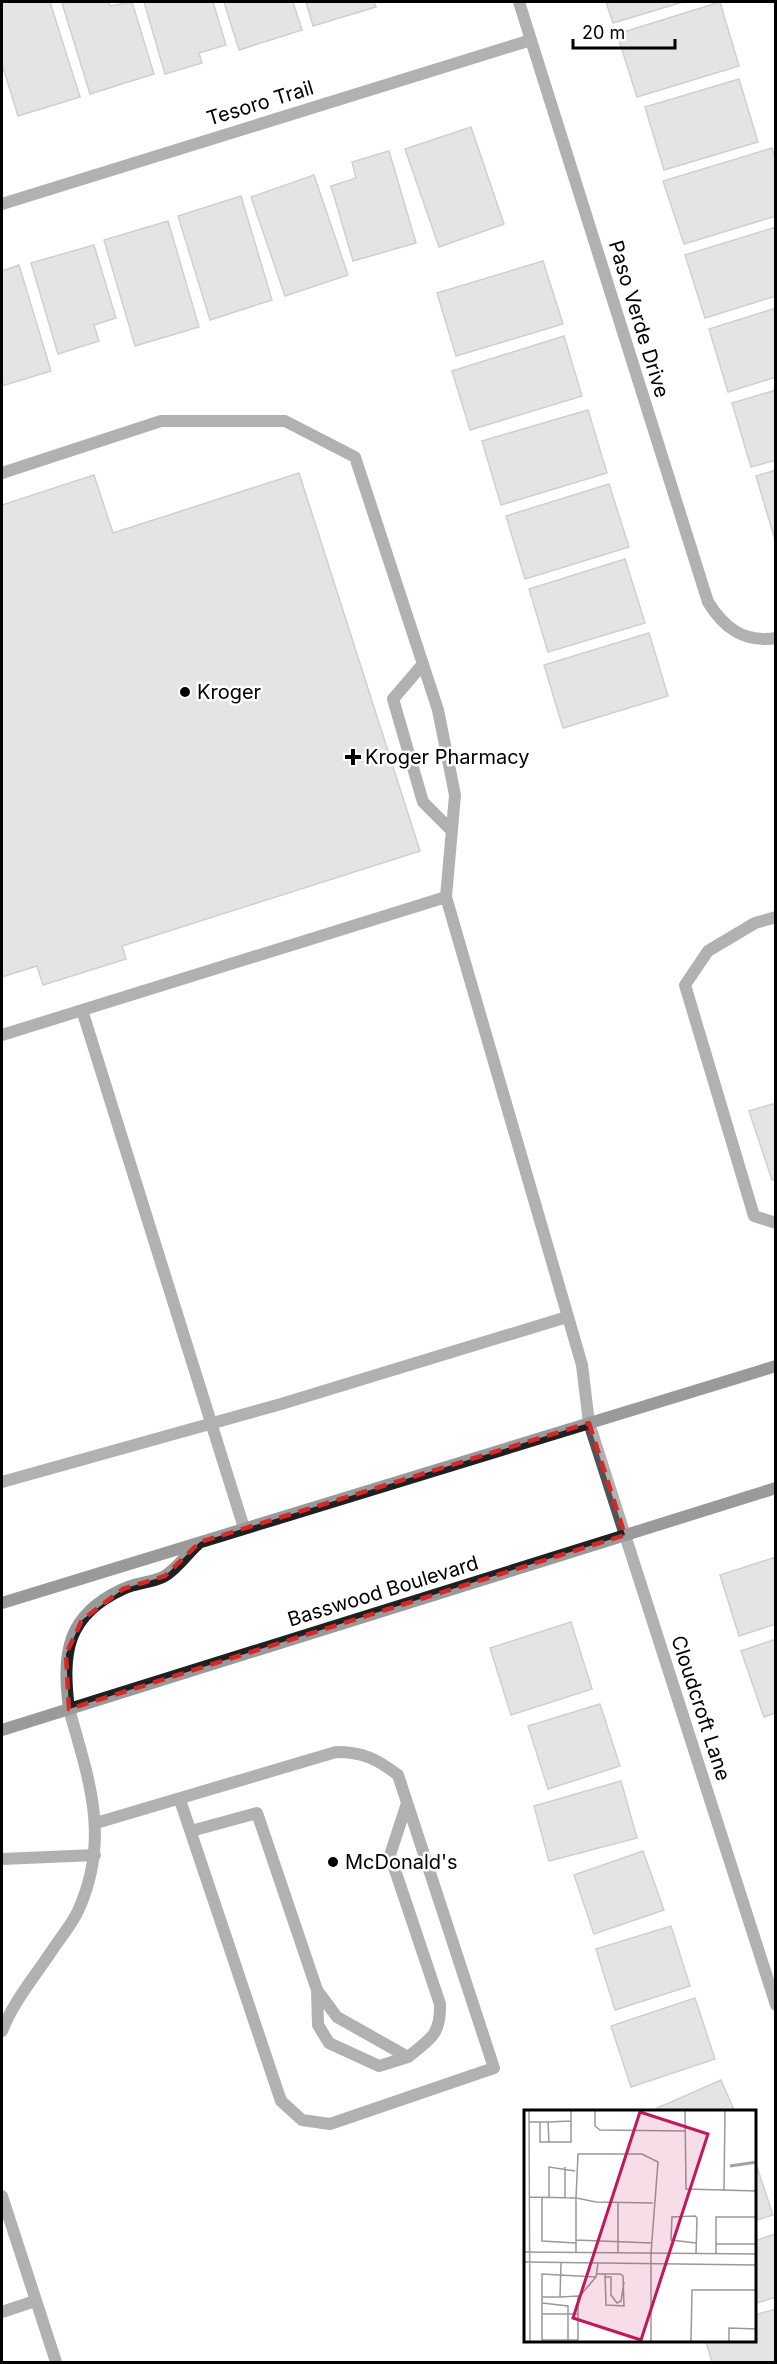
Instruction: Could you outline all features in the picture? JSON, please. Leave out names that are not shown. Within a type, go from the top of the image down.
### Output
[{"type":"main road","points":[[2,1603],[776,1366]]},
{"type":"main road","name":"Basswood Boulevard","points":[[2,1730],[776,1488]]},
{"type":"main road","points":[[69,1709],[65,1671],[66,1654],[82,1620],[97,1605],[123,1589],[165,1576],[200,1542]]},
{"type":"street","name":"Paso Verde Drive","points":[[519,2],[708,602],[720,621],[741,636],[763,640],[776,638]]},
{"type":"street","name":"Tesoro Trail","points":[[2,204],[531,39]]},
{"type":"street","points":[[2,473],[161,421],[285,421],[355,457],[438,710],[455,795],[446,897],[2,1035]]},
{"type":"street","points":[[423,664],[393,699],[423,802],[452,831]]},
{"type":"street","name":"Cloudcroft Lane","points":[[446,897],[582,1365],[589,1423],[776,2005]]},
{"type":"street","points":[[776,917],[755,923],[708,951],[685,985],[754,1216],[776,1223]]},
{"type":"street","points":[[82,1010],[244,1528]]},
{"type":"street","points":[[2,1482],[213,1424],[567,1317]]},
{"type":"street","points":[[2,2031],[77,1913],[89,1883],[95,1855],[96,1823],[93,1799],[69,1709]]},
{"type":"street","points":[[96,1823],[336,1752],[358,1752],[376,1758],[398,1775],[494,2068],[330,2124],[302,2120],[281,2101],[180,1800]]},
{"type":"street","points":[[317,1990],[318,2025],[329,2043],[379,2066],[408,2057],[435,2034],[441,2022],[440,2004],[390,1855],[407,1803]]},
{"type":"street","points":[[191,1831],[257,1813],[317,1990],[337,2018],[408,2057]]},
{"type":"street","points":[[2,1859],[95,1855]]},
{"type":"street","points":[[2,2196],[56,2362]]},
{"type":"street","points":[[2,2312],[35,2301]]},
{"type":"highlighted area","points":[[589,1423],[625,1535],[69,1709],[66,1654],[82,1620],[123,1589],[165,1576],[200,1542]]},
{"type":"building","points":[[2,2],[50,2],[80,97],[18,116],[2,64]]},
{"type":"building","points":[[109,2],[110,6],[132,2],[154,74],[90,94],[62,3]]},
{"type":"building","points":[[144,2],[213,2],[226,45],[199,53],[202,63],[165,74]]},
{"type":"building","points":[[224,2],[293,2],[302,30],[239,50]]},
{"type":"building","points":[[306,2],[374,2],[376,7],[313,26]]},
{"type":"building","points":[[606,2],[683,2],[613,23]]},
{"type":"building","points":[[720,2],[739,66],[637,97],[617,34]]},
{"type":"building","points":[[739,79],[758,142],[664,170],[645,107]]},
{"type":"building","points":[[471,127],[504,224],[439,247],[405,149]]},
{"type":"building","points":[[772,148],[776,160],[776,216],[684,244],[663,181]]},
{"type":"building","points":[[389,151],[416,243],[353,261],[331,186],[356,178],[352,162]]},
{"type":"building","points":[[314,175],[348,275],[285,296],[251,197]]},
{"type":"building","points":[[241,196],[272,300],[210,320],[178,216]]},
{"type":"building","points":[[168,221],[199,327],[135,346],[104,240]]},
{"type":"building","points":[[776,227],[776,296],[705,318],[685,255]]},
{"type":"building","points":[[94,245],[116,318],[94,325],[99,341],[58,354],[31,263]]},
{"type":"building","points":[[543,261],[563,324],[456,356],[437,293]]},
{"type":"building","points":[[19,265],[51,371],[2,386],[2,271]]},
{"type":"building","points":[[776,308],[776,377],[728,392],[709,329]]},
{"type":"building","points":[[564,336],[582,396],[470,430],[452,371]]},
{"type":"building","points":[[776,390],[776,460],[751,467],[732,403]]},
{"type":"building","points":[[588,410],[607,473],[501,505],[482,441]]},
{"type":"building","points":[[776,470],[776,540],[775,540],[756,476]]},
{"type":"building","name":"Kroger","points":[[299,473],[420,851],[122,946],[126,959],[43,985],[37,966],[2,977],[2,505],[94,475],[113,533]]},
{"type":"building","points":[[609,484],[629,547],[525,579],[506,516]]},
{"type":"building","points":[[625,559],[645,623],[548,652],[529,589]]},
{"type":"building","points":[[649,633],[668,696],[563,728],[544,665]]},
{"type":"building","points":[[776,1103],[776,1179],[772,1180],[749,1111]]},
{"type":"building","points":[[776,1557],[776,1624],[739,1636],[720,1575]]},
{"type":"building","points":[[571,1622],[592,1689],[511,1715],[490,1648]]},
{"type":"building","points":[[776,1639],[776,1713],[764,1717],[741,1651]]},
{"type":"building","points":[[600,1704],[620,1766],[548,1789],[528,1726]]},
{"type":"building","points":[[621,1781],[637,1838],[549,1861],[534,1806]]},
{"type":"building","points":[[643,1851],[664,1910],[594,1934],[574,1875]]},
{"type":"building","points":[[671,1926],[690,1986],[615,2010],[596,1949]]},
{"type":"building","points":[[695,1998],[715,2059],[631,2087],[611,2026]]},
{"type":"building","points":[[721,2080],[734,2110],[658,2110],[657,2108]]},
{"type":"building","points":[[756,2164],[773,2215],[756,2220]]},
{"type":"building","points":[[775,2234],[776,2297],[756,2303],[756,2240]]},
{"type":"building","points":[[776,2309],[776,2362],[712,2362],[706,2343],[756,2343],[756,2314]]},
{"type":"place","name":"Kroger","points":[[185,692]]},
{"type":"place","name":"Kroger Pharmacy","points":[[353,757]]},
{"type":"place","name":"McDonald's","points":[[333,1862]]}]
